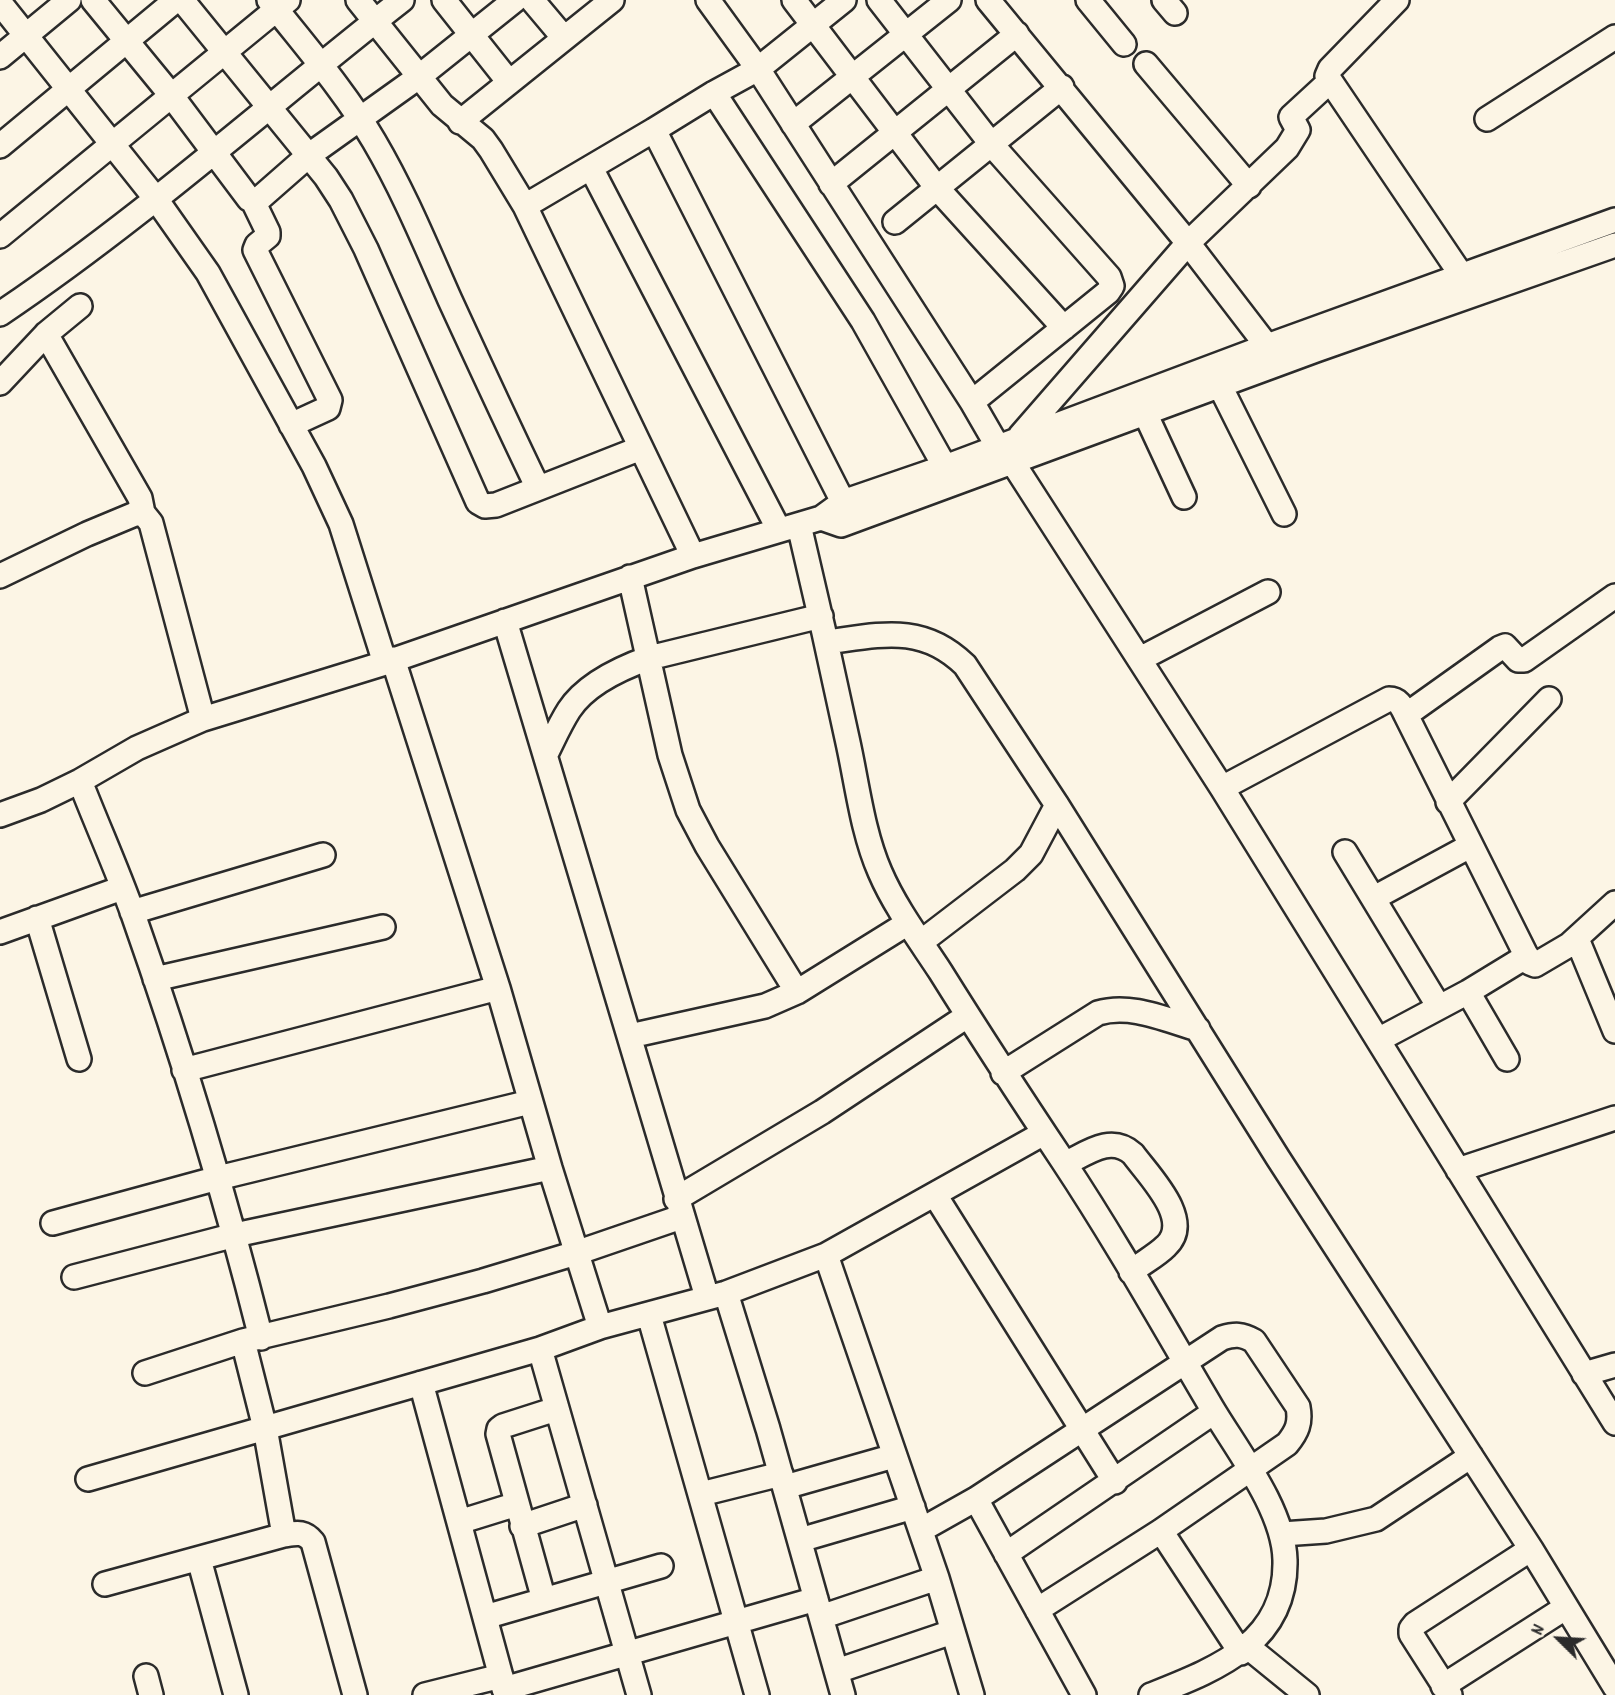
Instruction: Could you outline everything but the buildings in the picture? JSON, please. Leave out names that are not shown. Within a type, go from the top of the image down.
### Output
[{"type":"street","points":[[0,57],[69,0]]},
{"type":"street","points":[[93,0],[172,95],[248,199],[253,201],[268,232],[268,236],[255,250],[330,400],[328,408],[291,425]]},
{"type":"street","points":[[0,146],[176,0]]},
{"type":"street","points":[[182,0],[309,156],[341,200],[366,250],[478,502],[485,506],[496,505],[640,448]]},
{"type":"street","points":[[358,0],[442,104],[483,139],[525,206],[693,556]]},
{"type":"street","points":[[0,314],[156,199],[320,63],[402,0]]},
{"type":"street","points":[[444,0],[509,82]]},
{"type":"street","points":[[253,201],[259,199],[359,118],[420,76],[515,0]]},
{"type":"street","points":[[532,0],[564,38]]},
{"type":"street","points":[[460,122],[612,0]]},
{"type":"street","points":[[708,0],[758,69],[972,402],[1010,450],[1615,1423]]},
{"type":"street","points":[[794,0],[937,188],[1064,328]]},
{"type":"street","points":[[525,206],[758,69],[844,0]]},
{"type":"street","points":[[879,0],[992,145],[1109,277],[1112,286],[972,402]]},
{"type":"street","points":[[793,124],[949,0]]},
{"type":"street","points":[[988,0],[1188,243],[1267,346]]},
{"type":"street","points":[[1088,0],[1124,44]]},
{"type":"street","points":[[1397,0],[1330,69],[1327,76],[1462,276]]},
{"type":"street","points":[[0,3],[156,199],[208,273],[314,466],[341,524],[498,988],[530,1102],[600,1327]]},
{"type":"street","points":[[0,236],[225,52],[277,3],[359,118],[389,169],[538,488]]},
{"type":"street","points":[[831,184],[1017,34]]},
{"type":"street","points":[[1487,119],[1615,37]]},
{"type":"street","points":[[1146,64],[1249,186]]},
{"type":"street","points":[[1010,450],[1188,243],[1272,164],[1296,136],[1297,127],[1291,117],[1329,82]]},
{"type":"street","points":[[895,222],[1062,87]]},
{"type":"street","points":[[714,93],[863,321],[945,467]]},
{"type":"street","points":[[654,131],[844,502]]},
{"type":"street","points":[[591,168],[799,524],[880,873],[914,933],[1003,1073],[1065,1164],[1131,1272],[1249,1468],[1282,1534],[1284,1585],[1277,1607],[1245,1650],[1199,1686],[1151,1695]]},
{"type":"street","points":[[799,524],[841,525],[1010,450],[1267,346],[1615,220]]},
{"type":"street","points":[[0,815],[41,800],[137,748],[203,719],[389,661],[693,556],[799,524],[844,502],[945,467],[1145,413],[1615,245]]},
{"type":"street","points":[[0,383],[46,334],[80,306]]},
{"type":"street","points":[[46,334],[140,498],[144,513],[151,523],[203,719]]},
{"type":"street","points":[[1220,386],[1284,514]]},
{"type":"street","points":[[1145,413],[1184,497]]},
{"type":"street","points":[[0,576],[87,534],[135,514],[144,513]]},
{"type":"street","points":[[631,577],[670,755],[688,810],[707,846],[797,992]]},
{"type":"street","points":[[1140,659],[1268,592]]},
{"type":"street","points":[[1406,715],[1500,648],[1505,646],[1518,660],[1524,660],[1615,596]]},
{"type":"street","points":[[546,754],[570,708],[593,686],[623,667],[649,658],[821,616]]},
{"type":"street","points":[[505,621],[679,1208],[717,1295],[783,1481],[843,1695]]},
{"type":"street","points":[[827,642],[888,634],[911,635],[936,643],[965,665],[1531,1549],[1615,1687]]},
{"type":"street","points":[[1222,788],[1389,699],[1399,703],[1406,715],[1531,963],[1535,965],[1577,939],[1615,903]]},
{"type":"street","points":[[1448,802],[1549,699]]},
{"type":"street","points":[[80,781],[132,912],[155,979],[235,1235],[284,1535]]},
{"type":"street","points":[[629,1036],[765,1006],[914,933],[1015,870],[1031,854],[1057,805]]},
{"type":"street","points":[[1374,898],[1470,846]]},
{"type":"street","points":[[1345,852],[1439,1007]]},
{"type":"street","points":[[132,912],[323,855]]},
{"type":"street","points":[[0,932],[122,888]]},
{"type":"street","points":[[37,918],[79,1059]]},
{"type":"street","points":[[155,979],[383,927]]},
{"type":"street","points":[[1577,939],[1615,1031]]},
{"type":"street","points":[[1378,1040],[1468,992],[1527,956]]},
{"type":"street","points":[[184,1070],[498,988]]},
{"type":"street","points":[[1468,992],[1507,1059]]},
{"type":"street","points":[[1003,1073],[1098,1013],[1114,1008],[1130,1009],[1198,1029]]},
{"type":"street","points":[[145,1373],[252,1340],[389,1306],[576,1253],[679,1208],[967,1016]]},
{"type":"street","points":[[53,1223],[218,1178],[530,1102]]},
{"type":"street","points":[[1458,1170],[1615,1119]]},
{"type":"street","points":[[88,1479],[540,1349],[600,1327],[717,1295],[827,1255],[1044,1133]]},
{"type":"street","points":[[1065,1164],[1102,1146],[1125,1146],[1133,1153],[1172,1209],[1176,1232],[1168,1245],[1131,1272]]},
{"type":"street","points":[[74,1277],[235,1235],[550,1168]]},
{"type":"street","points":[[935,1195],[1115,1482]]},
{"type":"street","points":[[827,1255],[937,1578],[965,1693]]},
{"type":"street","points":[[649,1315],[757,1695]]},
{"type":"street","points":[[921,1530],[976,1499],[1222,1338],[1244,1335],[1254,1340],[1298,1407],[1300,1420],[1296,1433],[1286,1444],[1161,1531],[1037,1610]]},
{"type":"street","points":[[540,1349],[639,1695]]},
{"type":"street","points":[[1584,1374],[1615,1365]]},
{"type":"street","points":[[421,1383],[504,1687]]},
{"type":"street","points":[[544,1600],[498,1434],[499,1429],[556,1409]]},
{"type":"street","points":[[1006,1554],[1214,1412]]},
{"type":"street","points":[[701,1494],[783,1481],[894,1456]]},
{"type":"street","points":[[1282,1534],[1326,1531],[1376,1519],[1471,1457]]},
{"type":"street","points":[[976,1499],[1084,1695]]},
{"type":"street","points":[[459,1522],[585,1505]]},
{"type":"street","points":[[800,1540],[913,1507]]},
{"type":"street","points":[[1161,1531],[1245,1650],[1307,1695]]},
{"type":"street","points":[[105,1584],[284,1535],[301,1532],[308,1535],[313,1542],[355,1695]]},
{"type":"street","points":[[1531,1549],[1415,1624],[1411,1634],[1446,1690],[1565,1608]]},
{"type":"street","points":[[199,1559],[236,1695]]},
{"type":"street","points":[[485,1617],[661,1566]]},
{"type":"street","points":[[428,1695],[504,1687],[737,1621],[819,1608],[937,1578]]},
{"type":"street","points":[[837,1671],[952,1632]]}]
